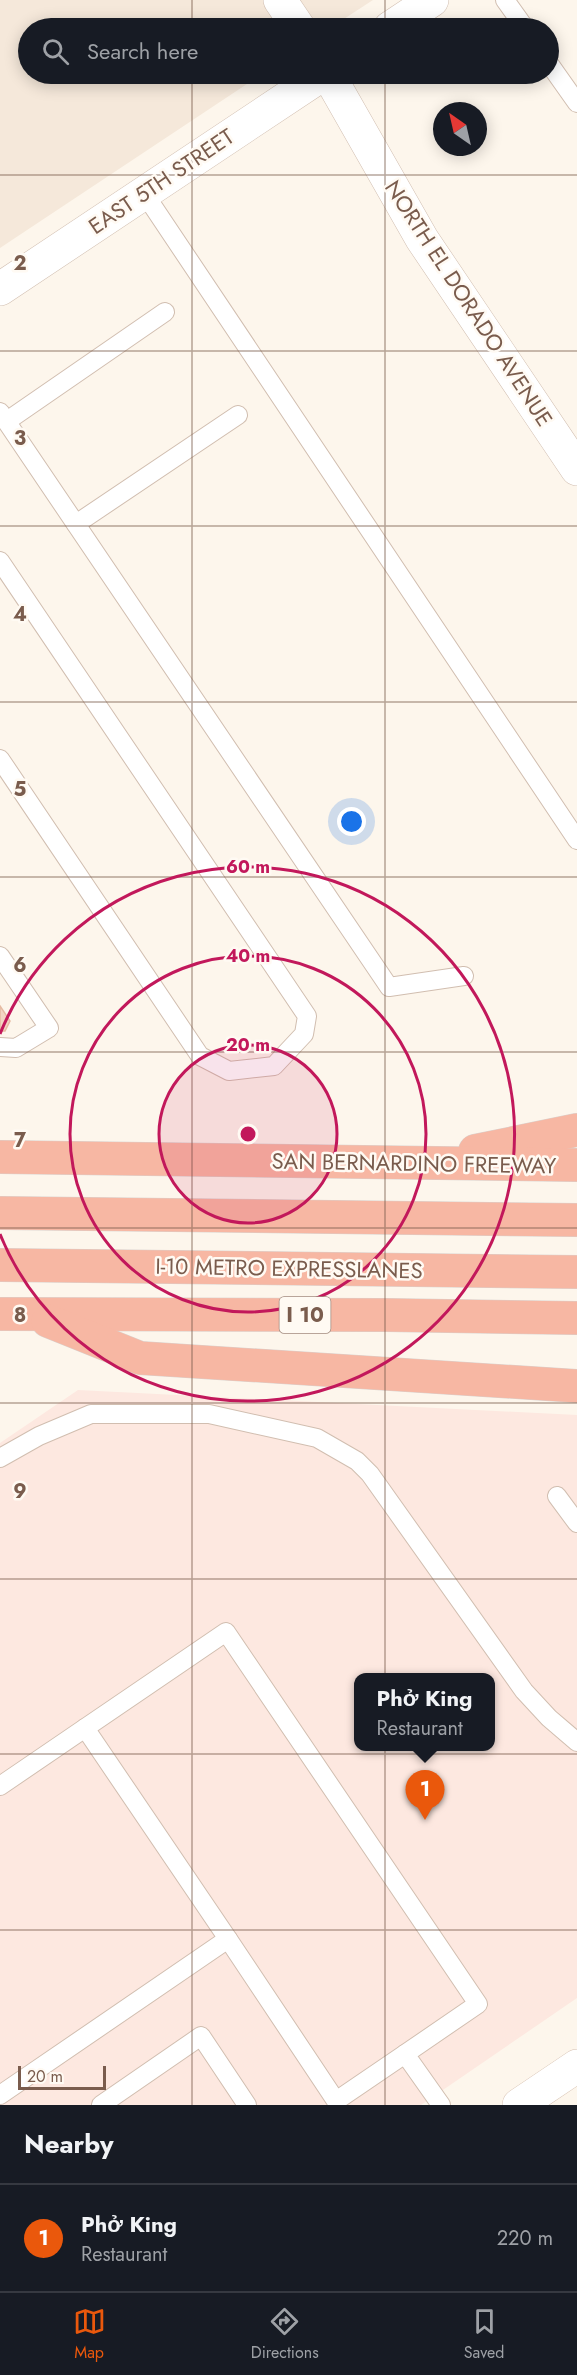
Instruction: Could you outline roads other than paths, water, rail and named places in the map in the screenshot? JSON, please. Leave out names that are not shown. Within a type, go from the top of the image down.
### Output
[{"type":"highway","points":[[412,1164],[577,1130]]},
{"type":"highway","name":"SAN BERNARDINO FREEWAY","points":[[0,1157],[577,1166]]},
{"type":"highway","points":[[0,1213],[577,1220]]},
{"type":"highway","name":"I-10 METRO EXPRESSLANES","points":[[0,1265],[577,1272]]},
{"type":"highway","name":"I 10","points":[[0,1314],[577,1318]]},
{"type":"highway","points":[[33,1315],[140,1358],[577,1386]]},
{"type":"street","points":[[280,0],[292,18]]},
{"type":"street","points":[[405,18],[432,0]]},
{"type":"street","name":"EAST 5TH STREET","points":[[0,289],[308,84]]},
{"type":"street","name":"NORTH EL DORADO AVENUE","points":[[334,84],[422,239],[577,469]]},
{"type":"street","points":[[519,2105],[577,2066]]},
{"type":"lane","points":[[506,0],[518,18]]},
{"type":"lane","points":[[559,77],[577,103]]},
{"type":"lane","points":[[144,193],[577,840]]},
{"type":"lane","points":[[165,312],[3,417],[389,987],[464,976]]},
{"type":"lane","points":[[76,524],[238,415]]},
{"type":"lane","points":[[0,561],[307,1016],[304,1034],[274,1066],[229,1071],[200,1056],[0,759]]},
{"type":"lane","points":[[0,956],[49,1028],[16,1048],[0,1047]]},
{"type":"lane","points":[[0,1458],[39,1436],[91,1414],[209,1414],[317,1438],[357,1461],[370,1474],[524,1691],[549,1718],[577,1742]]},
{"type":"lane","points":[[557,1496],[577,1523]]},
{"type":"lane","points":[[0,1786],[85,1728],[226,1632],[478,2004],[336,2101],[85,1728]]},
{"type":"lane","points":[[0,2095],[228,1940]]},
{"type":"lane","points":[[101,2105],[201,2036],[248,2105]]},
{"type":"lane","points":[[405,2054],[441,2105]]},
{"type":"place","name":"Phở King","points":[[425,1820]]}]
